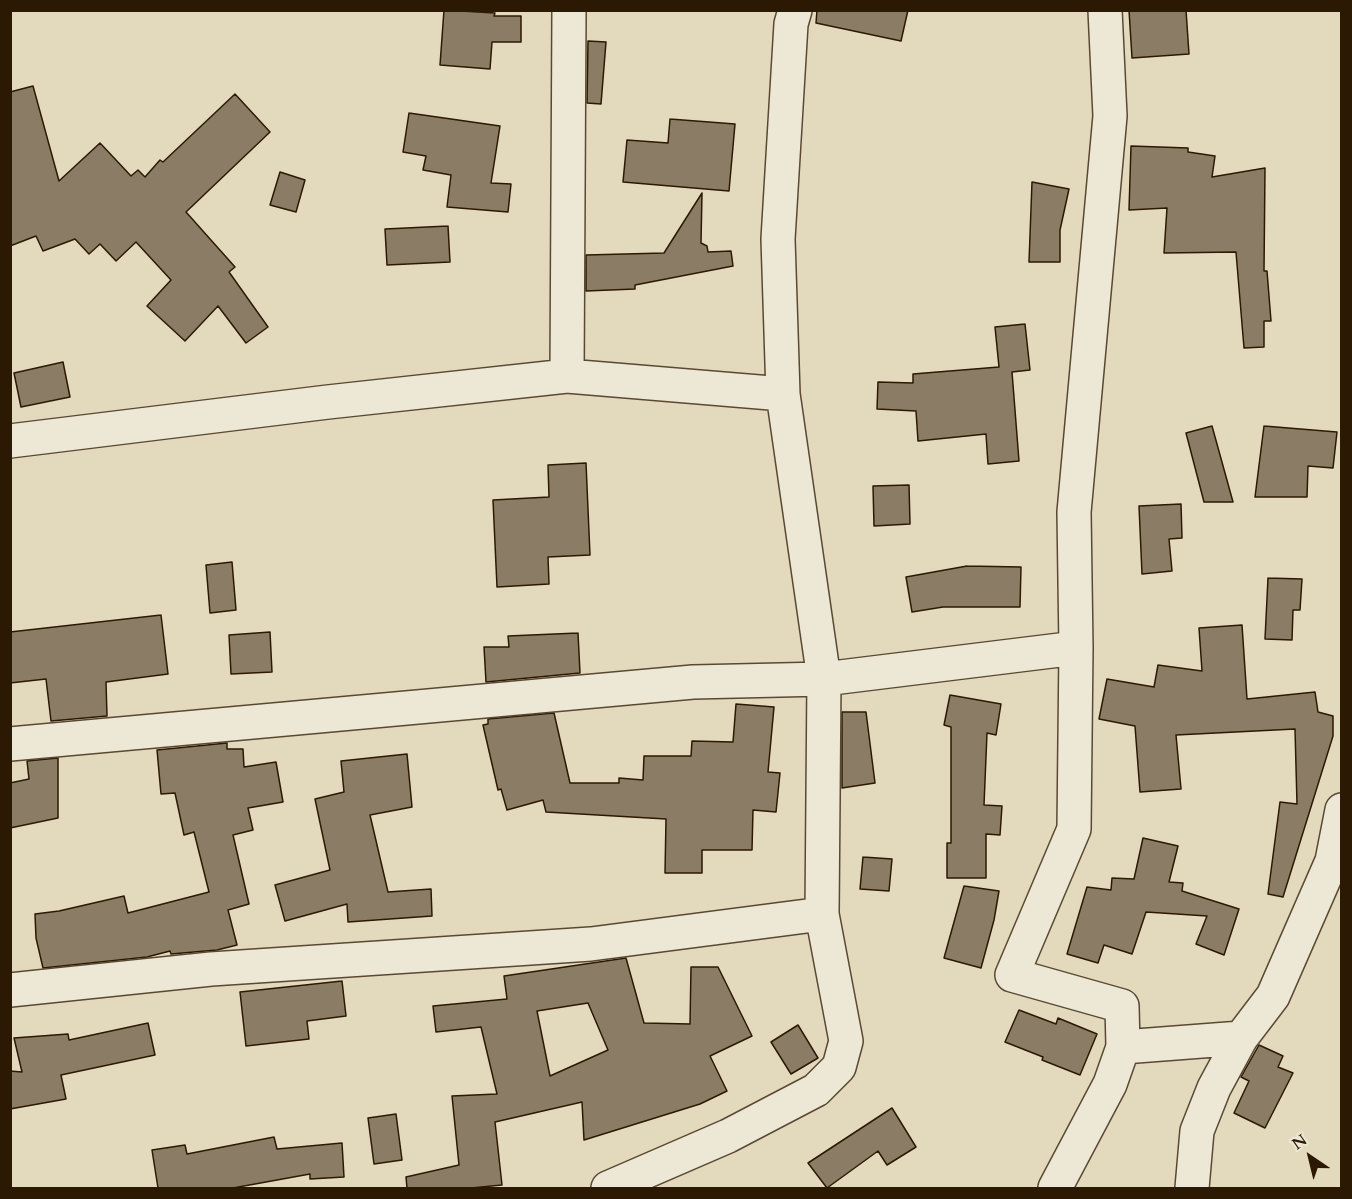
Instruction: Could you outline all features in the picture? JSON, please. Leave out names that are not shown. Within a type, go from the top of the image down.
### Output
[{"type":"street","points":[[567,376],[569,10]]},
{"type":"street","points":[[608,1188],[728,1136],[816,1090],[839,1067],[846,1041],[822,914],[824,679],[783,394],[778,239],[791,24],[795,10]]},
{"type":"street","points":[[1055,1188],[1110,1084],[1123,1047],[1122,1006],[1012,975],[1074,829],[1076,648],[1074,512],[1110,116],[1105,10]]},
{"type":"street","points":[[10,441],[328,402],[567,376],[783,394]]},
{"type":"street","points":[[10,744],[693,682],[824,679],[1076,648]]},
{"type":"street","points":[[1192,1188],[1197,1131],[1214,1088],[1241,1038],[1273,996],[1332,861],[1341,810]]},
{"type":"street","points":[[10,990],[211,969],[591,944],[822,914]]},
{"type":"street","points":[[1123,1047],[1241,1038]]},
{"type":"building","points":[[444,10],[495,13],[494,16],[521,16],[521,42],[492,42],[490,69],[440,65]]},
{"type":"building","points":[[817,10],[908,10],[901,41],[816,23]]},
{"type":"building","points":[[1129,10],[1186,10],[1189,54],[1132,58]]},
{"type":"building","points":[[588,41],[606,42],[601,104],[587,103]]},
{"type":"building","points":[[33,86],[59,181],[100,143],[131,176],[138,170],[145,177],[160,160],[163,162],[235,94],[270,132],[186,212],[235,267],[229,272],[268,327],[246,343],[218,306],[185,341],[147,306],[171,280],[136,242],[116,261],[100,244],[89,254],[75,239],[43,251],[36,236],[10,246],[10,92]]},
{"type":"building","points":[[409,113],[500,126],[491,183],[511,184],[508,212],[447,207],[451,175],[423,170],[426,156],[403,152]]},
{"type":"building","points":[[670,119],[735,124],[729,191],[623,182],[627,140],[668,143]]},
{"type":"building","points":[[1131,146],[1188,148],[1188,152],[1215,156],[1212,177],[1265,168],[1264,271],[1267,271],[1271,321],[1264,321],[1264,347],[1244,348],[1236,252],[1164,253],[1167,208],[1129,210]]},
{"type":"building","points":[[280,172],[305,180],[296,212],[270,205]]},
{"type":"building","points":[[1032,182],[1069,189],[1060,230],[1060,262],[1029,262]]},
{"type":"building","points":[[702,193],[701,243],[707,246],[708,252],[731,251],[733,266],[635,285],[635,289],[586,291],[586,255],[664,253]]},
{"type":"building","points":[[448,226],[450,262],[387,265],[385,229]]},
{"type":"building","points":[[1025,324],[1030,370],[1012,372],[1019,461],[988,464],[986,434],[918,441],[916,411],[877,409],[878,382],[913,383],[913,374],[999,367],[995,327]]},
{"type":"building","points":[[63,362],[70,397],[21,407],[14,373]]},
{"type":"building","points":[[1212,426],[1233,502],[1204,502],[1186,433]]},
{"type":"building","points":[[1264,426],[1337,432],[1333,468],[1308,466],[1307,497],[1255,497]]},
{"type":"building","points":[[586,463],[590,555],[548,557],[549,584],[497,587],[493,500],[549,497],[548,465]]},
{"type":"building","points":[[909,485],[910,524],[874,526],[873,486]]},
{"type":"building","points":[[1181,504],[1182,538],[1169,539],[1172,571],[1142,574],[1139,506]]},
{"type":"building","points":[[232,562],[236,610],[210,613],[206,565]]},
{"type":"building","points":[[967,566],[1021,567],[1020,607],[943,607],[912,612],[906,577]]},
{"type":"building","points":[[1268,578],[1302,579],[1300,610],[1293,610],[1292,640],[1265,639]]},
{"type":"building","points":[[161,615],[168,674],[106,682],[107,716],[51,721],[46,679],[10,683],[10,632]]},
{"type":"building","points":[[1242,625],[1247,699],[1315,692],[1318,712],[1333,716],[1333,736],[1283,897],[1268,894],[1280,802],[1297,804],[1295,729],[1176,735],[1181,789],[1140,792],[1135,726],[1099,719],[1107,679],[1154,687],[1158,665],[1202,671],[1199,628]]},
{"type":"building","points":[[270,632],[272,672],[231,674],[229,635]]},
{"type":"building","points":[[578,633],[580,673],[486,682],[484,647],[509,647],[508,636]]},
{"type":"building","points":[[950,695],[1001,704],[996,735],[987,733],[984,805],[1002,806],[1000,835],[986,834],[986,878],[947,878],[947,843],[951,843],[951,727],[944,725]]},
{"type":"building","points":[[736,704],[774,707],[768,772],[780,773],[776,812],[753,810],[752,850],[702,850],[702,873],[665,873],[666,819],[546,812],[543,800],[507,810],[501,789],[498,790],[483,725],[488,724],[488,719],[554,713],[570,783],[619,783],[619,778],[643,780],[644,756],[691,756],[692,741],[733,742]]},
{"type":"building","points":[[842,712],[866,712],[875,783],[842,788]]},
{"type":"building","points":[[227,743],[227,749],[243,749],[244,767],[276,762],[283,802],[248,808],[253,830],[233,835],[249,904],[228,910],[237,945],[217,950],[171,954],[170,951],[147,957],[43,968],[36,938],[35,914],[59,911],[124,896],[128,913],[209,892],[194,832],[184,835],[175,793],[161,794],[157,750]]},
{"type":"building","points":[[407,754],[412,807],[370,815],[388,892],[431,889],[432,916],[348,922],[347,904],[285,921],[275,885],[330,870],[315,799],[344,792],[341,761]]},
{"type":"building","points":[[58,758],[58,818],[10,828],[10,783],[29,779],[27,761]]},
{"type":"building","points":[[1143,838],[1178,846],[1169,882],[1183,883],[1182,891],[1239,909],[1224,955],[1196,944],[1207,916],[1146,912],[1132,954],[1104,945],[1098,963],[1067,954],[1087,887],[1111,890],[1112,878],[1134,879]]},
{"type":"building","points":[[863,857],[892,859],[889,891],[860,889]]},
{"type":"building","points":[[964,886],[999,891],[981,968],[944,958]]},
{"type":"building","points":[[626,958],[644,1023],[690,1024],[691,967],[718,967],[752,1036],[710,1056],[727,1091],[700,1104],[584,1140],[582,1102],[495,1122],[502,1185],[471,1188],[407,1188],[406,1177],[459,1165],[452,1096],[497,1094],[481,1027],[436,1032],[433,1006],[507,999],[504,976]],"holes":[[[588,1003],[608,1050],[550,1076],[537,1011]]]},
{"type":"building","points":[[342,981],[346,1016],[307,1021],[309,1039],[246,1046],[240,992]]},
{"type":"building","points":[[1019,1010],[1056,1024],[1058,1018],[1097,1034],[1080,1075],[1005,1042]]},
{"type":"building","points":[[148,1023],[155,1055],[61,1075],[66,1099],[10,1109],[10,1071],[22,1072],[14,1038],[68,1034],[69,1040]]},
{"type":"building","points":[[798,1025],[818,1058],[791,1074],[771,1042]]},
{"type":"building","points":[[1259,1045],[1283,1056],[1278,1067],[1293,1073],[1265,1128],[1234,1113],[1249,1081],[1241,1077]]},
{"type":"building","points":[[892,1108],[916,1147],[887,1165],[878,1151],[827,1188],[808,1163]]},
{"type":"building","points":[[396,1114],[402,1160],[374,1164],[368,1118]]},
{"type":"building","points":[[274,1137],[277,1149],[342,1143],[344,1177],[310,1179],[310,1174],[233,1188],[158,1188],[152,1150],[185,1145],[187,1154]]}]
